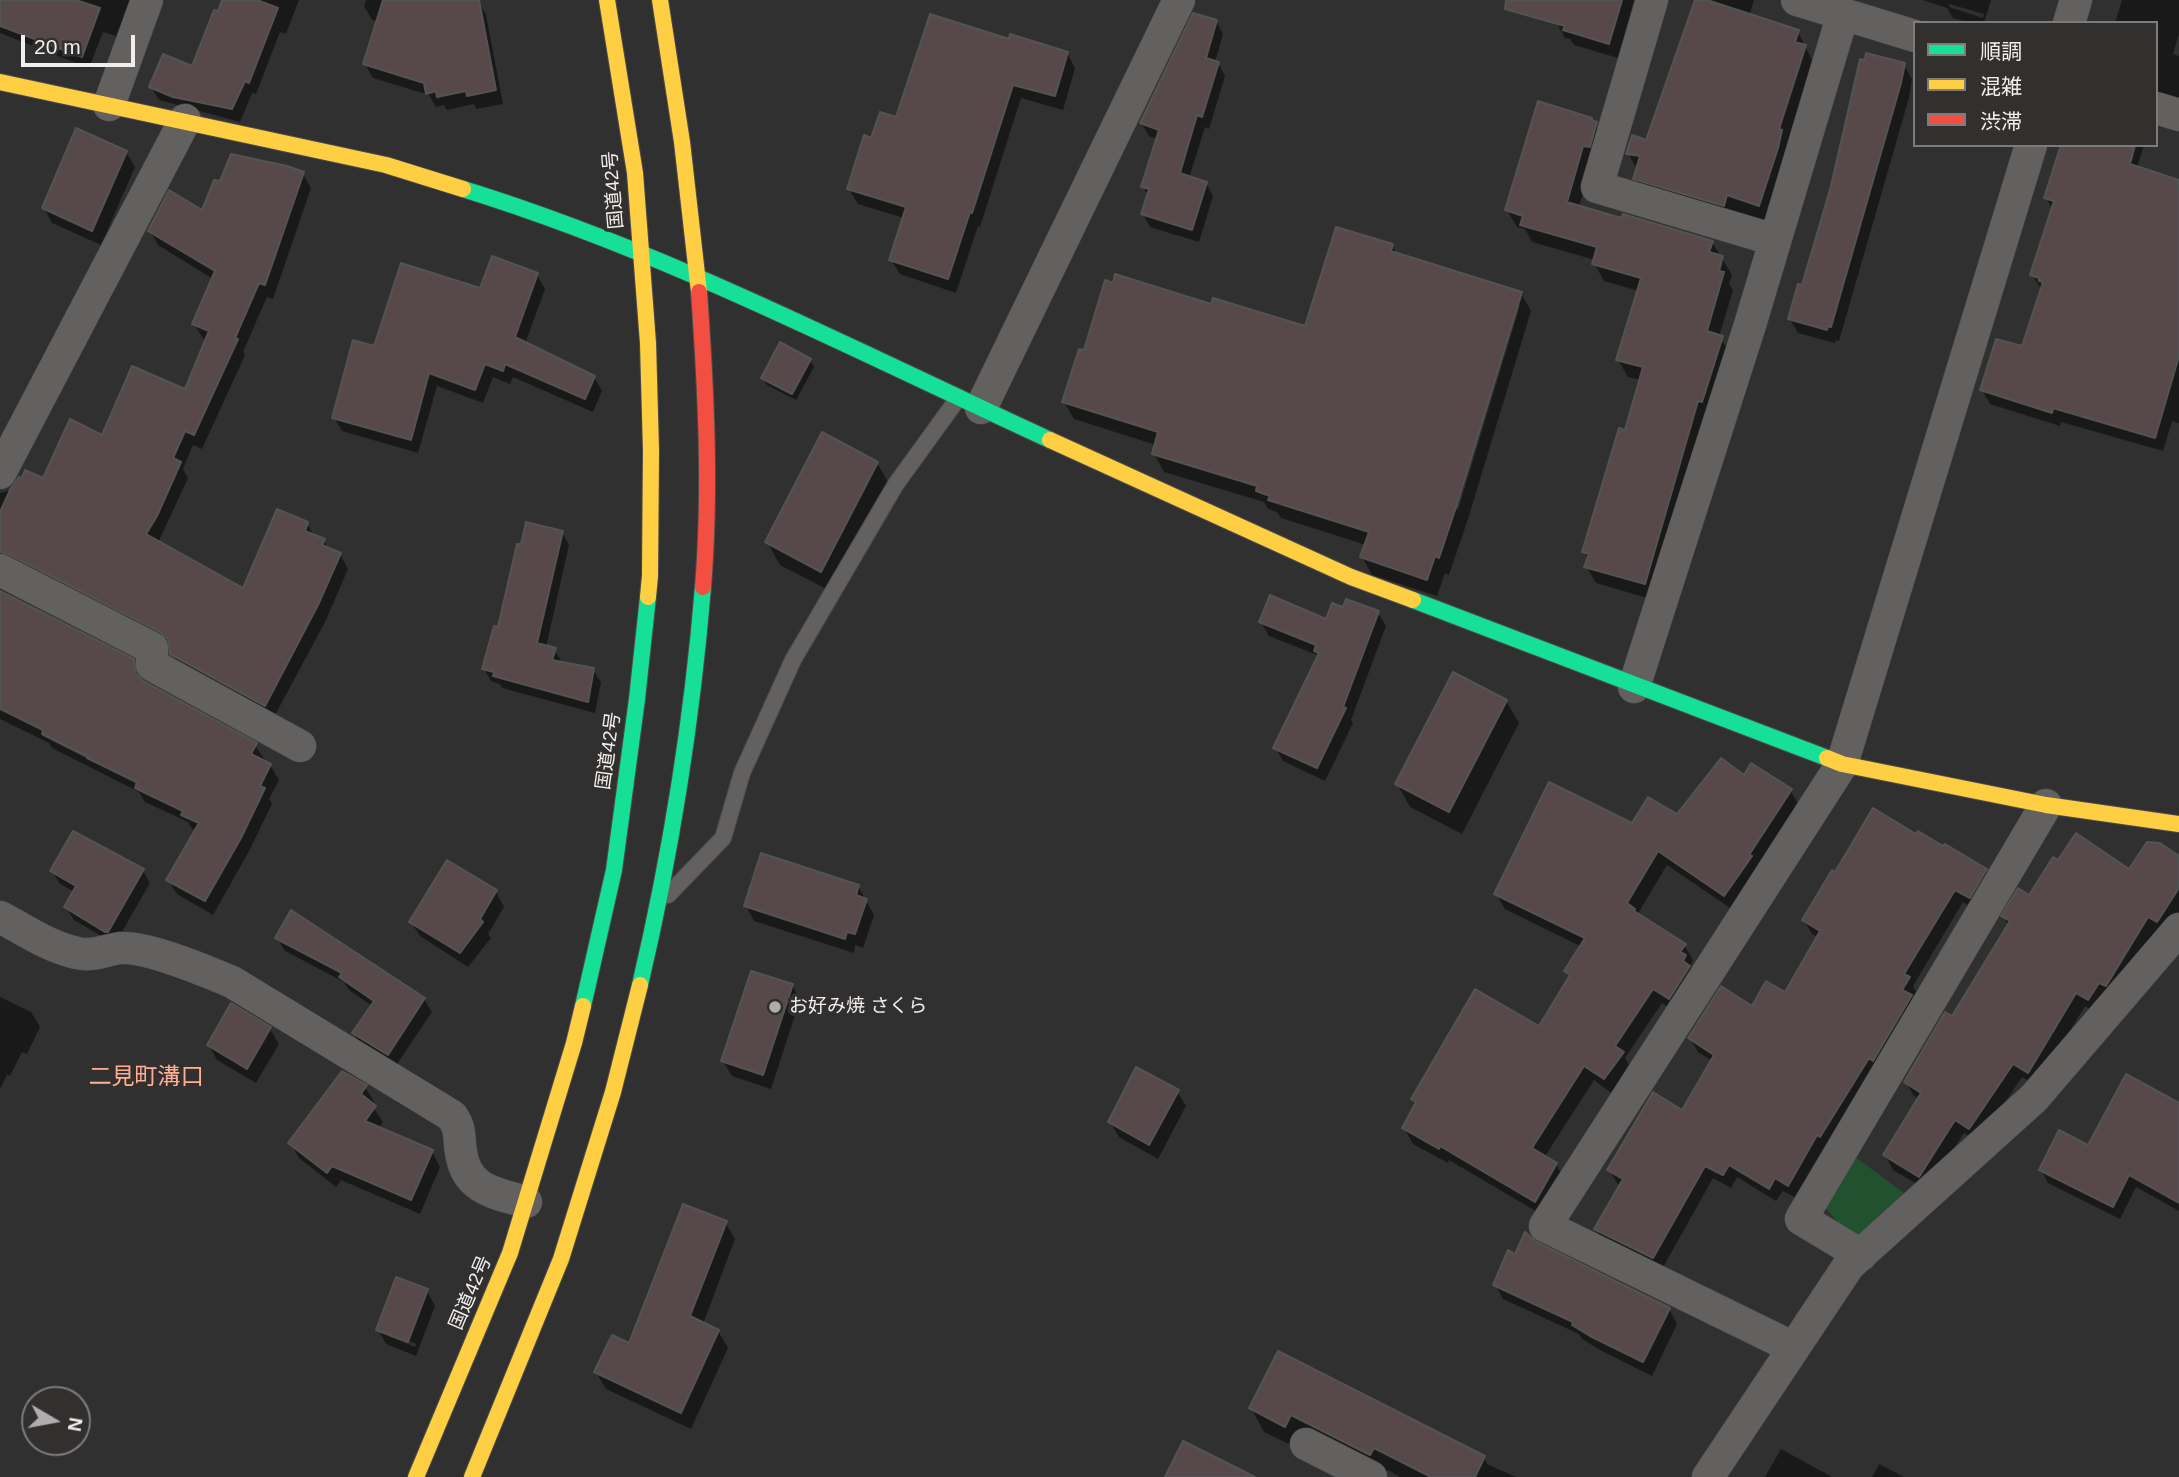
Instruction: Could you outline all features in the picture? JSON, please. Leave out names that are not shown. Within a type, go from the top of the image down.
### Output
[{"type":"main road","name":"国道42号","points":[[416,1477],[510,1253],[574,1043],[614,870],[637,699],[650,576],[648,343],[635,173],[607,0]]},
{"type":"main road","points":[[472,1477],[560,1262],[616,1080],[660,904],[694,694],[704,574],[707,464],[696,275],[676,91],[660,0]]},
{"type":"main road","points":[[0,82],[386,164],[641,252],[1352,578],[1842,764],[2046,805],[2179,824]]},
{"type":"street","points":[[109,105],[147,0]]},
{"type":"street","points":[[970,403],[1179,0]]},
{"type":"street","points":[[1651,0],[1597,187],[1775,240]]},
{"type":"street","points":[[1797,0],[1843,14],[1889,13],[1913,34]]},
{"type":"street","points":[[2070,21],[2076,0]]},
{"type":"street","points":[[1634,687],[1843,14]]},
{"type":"street","points":[[2158,109],[2179,115]]},
{"type":"street","points":[[0,472],[184,120]]},
{"type":"street","points":[[1793,1347],[1545,1226],[1842,764],[2030,147]]},
{"type":"street","points":[[0,570],[152,648],[152,665],[300,746]]},
{"type":"street","points":[[1861,1255],[1801,1219],[2046,805]]},
{"type":"street","points":[[0,917],[51,945],[80,954],[100,954],[120,948],[135,950],[200,968],[242,987],[452,1116],[460,1128],[461,1153],[466,1172],[482,1189],[526,1202]]},
{"type":"street","points":[[1708,1477],[1849,1265],[2034,1098],[2179,929]]},
{"type":"street","points":[[1306,1444],[1371,1477]]},
{"type":"lane","points":[[660,904],[723,838],[741,773],[793,660],[896,484],[970,403]]},
{"type":"green space","points":[[1850,1153],[1904,1193],[1856,1243],[1822,1204]]},
{"type":"building","points":[[0,0],[76,0],[100,8],[82,57],[0,26]]},
{"type":"building","points":[[222,0],[257,0],[278,8],[249,83],[245,81],[232,109],[173,97],[149,87],[163,54],[192,66],[214,10],[218,11]]},
{"type":"building","points":[[383,0],[479,0],[496,90],[467,96],[466,91],[437,97],[436,91],[426,94],[424,83],[363,64]]},
{"type":"building","points":[[1506,0],[1622,0],[1609,44],[1563,30],[1565,26],[1505,9]]},
{"type":"building","points":[[1695,0],[1707,0],[1799,30],[1795,42],[1806,45],[1779,129],[1782,130],[1778,148],[1759,206],[1727,195],[1724,206],[1633,179],[1640,156],[1626,154],[1632,135],[1646,140]]},
{"type":"building","points":[[1193,13],[1217,20],[1206,58],[1219,62],[1202,117],[1197,115],[1180,173],[1207,182],[1192,230],[1141,214],[1149,189],[1141,187],[1159,130],[1140,123]]},
{"type":"building","points":[[930,14],[1009,39],[1010,34],[1068,52],[1055,96],[1013,85],[948,279],[889,260],[906,207],[847,189],[864,135],[871,138],[880,112],[896,117]]},
{"type":"building","points":[[1866,53],[1905,63],[1831,327],[1828,326],[1827,330],[1788,319],[1798,284],[1802,285],[1831,186],[1860,59],[1865,60]]},
{"type":"building","points":[[1538,101],[1597,122],[1590,147],[1583,146],[1567,202],[1621,218],[1623,214],[1713,241],[1709,252],[1723,256],[1719,271],[1724,272],[1707,331],[1723,336],[1702,402],[1698,401],[1645,584],[1584,567],[1589,554],[1582,552],[1619,428],[1625,430],[1643,367],[1616,360],[1641,278],[1592,264],[1597,247],[1520,225],[1523,216],[1505,210]]},
{"type":"building","points":[[76,128],[127,151],[92,231],[42,208]]},
{"type":"building","points":[[2060,147],[2134,147],[2130,164],[2179,180],[2179,356],[2155,438],[2053,408],[2052,413],[1980,390],[1996,339],[2022,346],[2043,282],[2030,275],[2054,201],[2044,198]]},
{"type":"building","points":[[231,154],[304,172],[265,285],[259,283],[235,338],[238,339],[194,435],[185,431],[173,458],[181,462],[146,534],[243,588],[277,509],[308,522],[305,531],[325,539],[322,545],[341,553],[318,605],[265,706],[170,654],[168,639],[160,632],[0,552],[0,512],[11,488],[19,477],[22,478],[25,470],[43,478],[70,419],[102,435],[132,366],[185,389],[209,331],[192,324],[215,271],[148,231],[169,190],[202,210],[214,180],[220,181]]},
{"type":"building","points":[[1336,227],[1393,244],[1391,251],[1522,292],[1458,501],[1439,558],[1435,556],[1427,580],[1360,557],[1369,532],[1268,500],[1270,496],[1256,491],[1257,486],[1152,454],[1158,432],[1062,402],[1079,349],[1084,350],[1105,280],[1113,283],[1115,274],[1211,304],[1213,298],[1305,326]]},
{"type":"building","points":[[492,256],[538,273],[515,337],[595,376],[585,399],[505,364],[503,371],[485,364],[475,390],[429,373],[411,440],[332,418],[353,340],[374,346],[401,263],[480,288]]},
{"type":"building","points":[[780,342],[811,359],[792,394],[761,378]]},
{"type":"building","points":[[822,432],[878,462],[821,572],[765,542]]},
{"type":"building","points":[[526,522],[563,531],[537,643],[556,648],[552,660],[594,668],[588,702],[493,676],[494,672],[482,669],[494,626],[498,627],[517,544],[521,544]]},
{"type":"building","points":[[0,591],[134,659],[136,674],[143,681],[257,743],[251,754],[271,764],[260,786],[265,788],[241,838],[205,901],[166,880],[199,823],[181,815],[183,811],[135,788],[137,782],[87,758],[42,734],[43,730],[0,709]]},
{"type":"building","points":[[1270,595],[1326,619],[1332,603],[1343,607],[1346,599],[1379,611],[1343,707],[1346,708],[1317,768],[1273,748],[1319,653],[1314,651],[1316,645],[1259,622]]},
{"type":"building","points":[[1453,672],[1507,700],[1449,812],[1395,784]]},
{"type":"building","points":[[1721,758],[1744,775],[1751,763],[1792,789],[1749,855],[1752,856],[1724,896],[1658,851],[1627,903],[1634,911],[1686,944],[1680,952],[1686,955],[1683,961],[1690,966],[1669,999],[1653,989],[1615,1046],[1624,1052],[1604,1079],[1584,1066],[1532,1148],[1557,1163],[1535,1202],[1440,1146],[1439,1149],[1402,1128],[1416,1102],[1411,1099],[1475,989],[1539,1026],[1570,975],[1564,971],[1585,938],[1494,894],[1549,782],[1632,823],[1648,797],[1677,814]]},
{"type":"building","points":[[1873,808],[1916,834],[1918,831],[1943,846],[1945,844],[1987,869],[1970,898],[1955,890],[1904,974],[1910,977],[1902,990],[1912,995],[1873,1061],[1869,1058],[1820,1137],[1817,1135],[1788,1186],[1775,1178],[1769,1189],[1729,1165],[1723,1175],[1705,1166],[1653,1258],[1594,1229],[1623,1179],[1607,1170],[1653,1092],[1682,1110],[1714,1055],[1688,1038],[1721,986],[1752,1006],[1766,981],[1785,992],[1820,931],[1802,920],[1832,870],[1835,872]]},
{"type":"building","points":[[73,831],[144,869],[108,932],[64,907],[76,886],[50,871]]},
{"type":"building","points":[[2076,833],[2129,869],[2147,842],[2160,843],[2179,856],[2179,888],[2157,922],[2148,917],[2106,986],[2099,983],[2088,1000],[2076,993],[2028,1073],[2013,1064],[1969,1129],[1955,1120],[1919,1177],[1883,1155],[1921,1093],[1904,1082],[1945,1012],[1952,1016],[2010,921],[2001,916],[2018,888],[2029,895],[2053,857],[2058,860]]},
{"type":"building","points":[[761,853],[859,885],[856,895],[867,899],[855,934],[847,932],[845,939],[744,906]]},
{"type":"building","points":[[447,860],[497,890],[480,919],[483,922],[460,953],[409,922]]},
{"type":"building","points":[[291,910],[425,998],[388,1055],[352,1033],[374,1001],[339,977],[342,973],[275,938]]},
{"type":"building","points":[[751,971],[793,984],[763,1075],[721,1061]]},
{"type":"building","points":[[231,1003],[271,1027],[247,1069],[207,1045]]},
{"type":"building","points":[[1136,1067],[1179,1090],[1149,1145],[1108,1122]]},
{"type":"building","points":[[342,1071],[367,1085],[361,1094],[376,1106],[365,1121],[433,1150],[411,1200],[332,1166],[327,1173],[288,1143]]},
{"type":"building","points":[[2126,1074],[2179,1103],[2179,1203],[2129,1175],[2113,1207],[2039,1170],[2059,1130],[2088,1145]]},
{"type":"building","points":[[683,1204],[727,1221],[690,1316],[719,1330],[681,1413],[594,1372],[612,1335],[629,1343]]},
{"type":"building","points":[[1525,1232],[1537,1242],[1670,1308],[1643,1362],[1590,1336],[1572,1325],[1573,1322],[1493,1285],[1508,1250],[1515,1254]]},
{"type":"building","points":[[396,1277],[428,1289],[408,1342],[376,1330]]},
{"type":"building","points":[[1278,1351],[1485,1456],[1475,1477],[1431,1477],[1374,1448],[1370,1455],[1291,1415],[1285,1427],[1249,1408]]},
{"type":"building","points":[[1183,1441],[1255,1477],[1165,1477]]},
{"type":"traffic: fast","points":[[463,189],[614,242],[687,273],[1050,440]]},
{"type":"traffic: fast","points":[[640,985],[679,787],[693,688],[703,587]]},
{"type":"traffic: fast","points":[[583,1006],[614,870],[648,597]]},
{"type":"traffic: fast","points":[[1413,600],[1827,758]]},
{"type":"traffic: slow","points":[[607,0],[635,173],[648,343],[651,450],[648,597]]},
{"type":"traffic: slow","points":[[660,0],[682,142],[699,292]]},
{"type":"traffic: slow","points":[[0,82],[386,165],[463,189]]},
{"type":"traffic: slow","points":[[1050,440],[1351,577],[1413,600]]},
{"type":"traffic: slow","points":[[1827,758],[1842,764],[2046,805],[2179,824]]},
{"type":"traffic: slow","points":[[472,1477],[561,1259],[613,1092],[640,985]]},
{"type":"traffic: slow","points":[[416,1477],[510,1253],[583,1006]]},
{"type":"traffic: jam","points":[[699,292],[707,440],[703,587]]},
{"type":"place","name":"お好み焼 さくら","points":[[775,1007]]},
{"type":"district","name":"二見町溝口","points":[[146,1078]]}]
